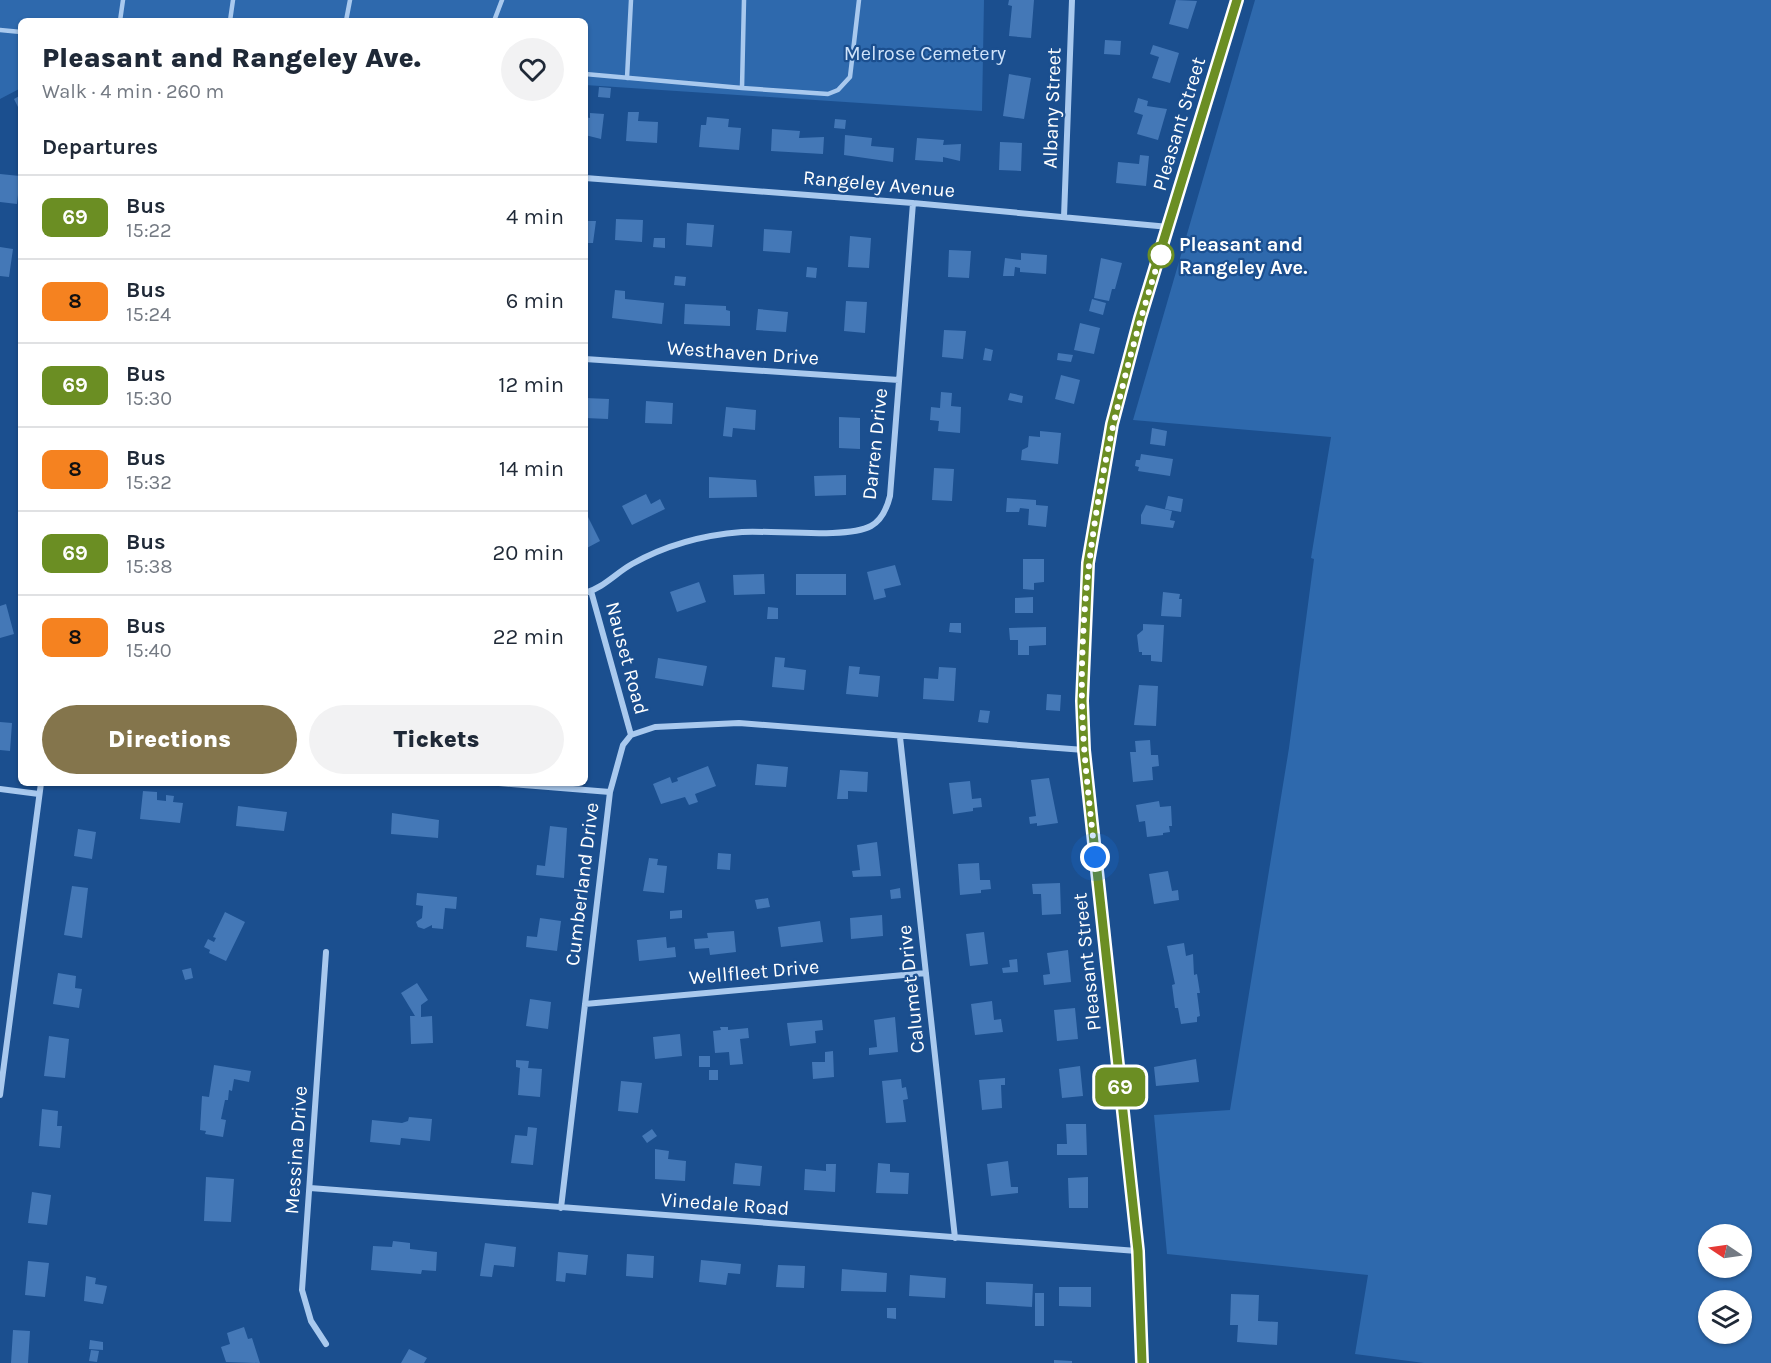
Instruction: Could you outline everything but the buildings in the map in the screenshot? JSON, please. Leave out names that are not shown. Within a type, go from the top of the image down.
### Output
[{"type":"main road","name":"Pleasant Street","points":[[1142,1363],[1138,1251],[1084,750],[1082,701],[1088,563],[1112,424],[1140,318],[1170,227],[1175,200],[1237,0]]},
{"type":"street","name":"Albany Street","points":[[1064,217],[1072,0]]},
{"type":"street","name":"Rangeley Avenue","points":[[588,178],[913,203],[1170,227]]},
{"type":"street","name":"Darren Drive","points":[[588,592],[642,559],[700,537],[743,532],[851,531],[876,522],[885,511],[890,496],[913,203]]},
{"type":"street","name":"Westhaven Drive","points":[[588,359],[899,380]]},
{"type":"street","name":"Nauset Road","points":[[588,592],[631,735]]},
{"type":"street","points":[[631,735],[655,727],[729,723],[1084,750]]},
{"type":"street","name":"Cumberland Drive","points":[[561,1208],[610,792],[623,746],[631,735]]},
{"type":"street","name":"Calumet Drive","points":[[900,737],[955,1238]]},
{"type":"street","points":[[0,1095],[40,786]]},
{"type":"street","points":[[536,786],[610,792]]},
{"type":"street","points":[[0,789],[39,794]]},
{"type":"street","name":"Messina Drive","points":[[326,952],[302,1290],[310,1321],[326,1344]]},
{"type":"street","name":"Wellfleet Drive","points":[[585,1004],[926,973]]},
{"type":"street","name":"Vinedale Road","points":[[310,1188],[1138,1251]]},
{"type":"lane","points":[[120,18],[123,0]]},
{"type":"lane","points":[[231,18],[233,0]]},
{"type":"lane","points":[[347,18],[350,0]]},
{"type":"lane","points":[[495,18],[502,0]]},
{"type":"lane","points":[[627,78],[632,0]]},
{"type":"lane","points":[[742,88],[744,0]]},
{"type":"lane","points":[[588,74],[828,94],[838,90],[850,77],[859,0]]},
{"type":"lane","points":[[0,30],[18,32]]},
{"type":"green space","name":"Melrose Cemetery","points":[[0,0],[984,0],[982,111],[588,85],[588,18],[18,18],[18,90],[0,99]]},
{"type":"green space","points":[[1255,0],[1771,0],[1771,1363],[1424,1363],[1355,1354],[1368,1275],[1167,1254],[1154,1115],[1230,1110],[1289,748],[1314,559],[1311,558],[1331,437],[1133,420]]},
{"type":"bus line","name":"69","points":[[1142,1363],[1138,1251],[1084,750],[1082,701],[1088,563],[1112,424],[1140,318],[1170,227],[1175,200],[1237,0]]},
{"type":"place","name":"Pleasant and Rangeley Ave.","points":[[1161,255]]},
{"type":"route","points":[[1095,857],[1084,750],[1082,701],[1088,563],[1112,424],[1140,318],[1162,250],[1161,255]]}]
